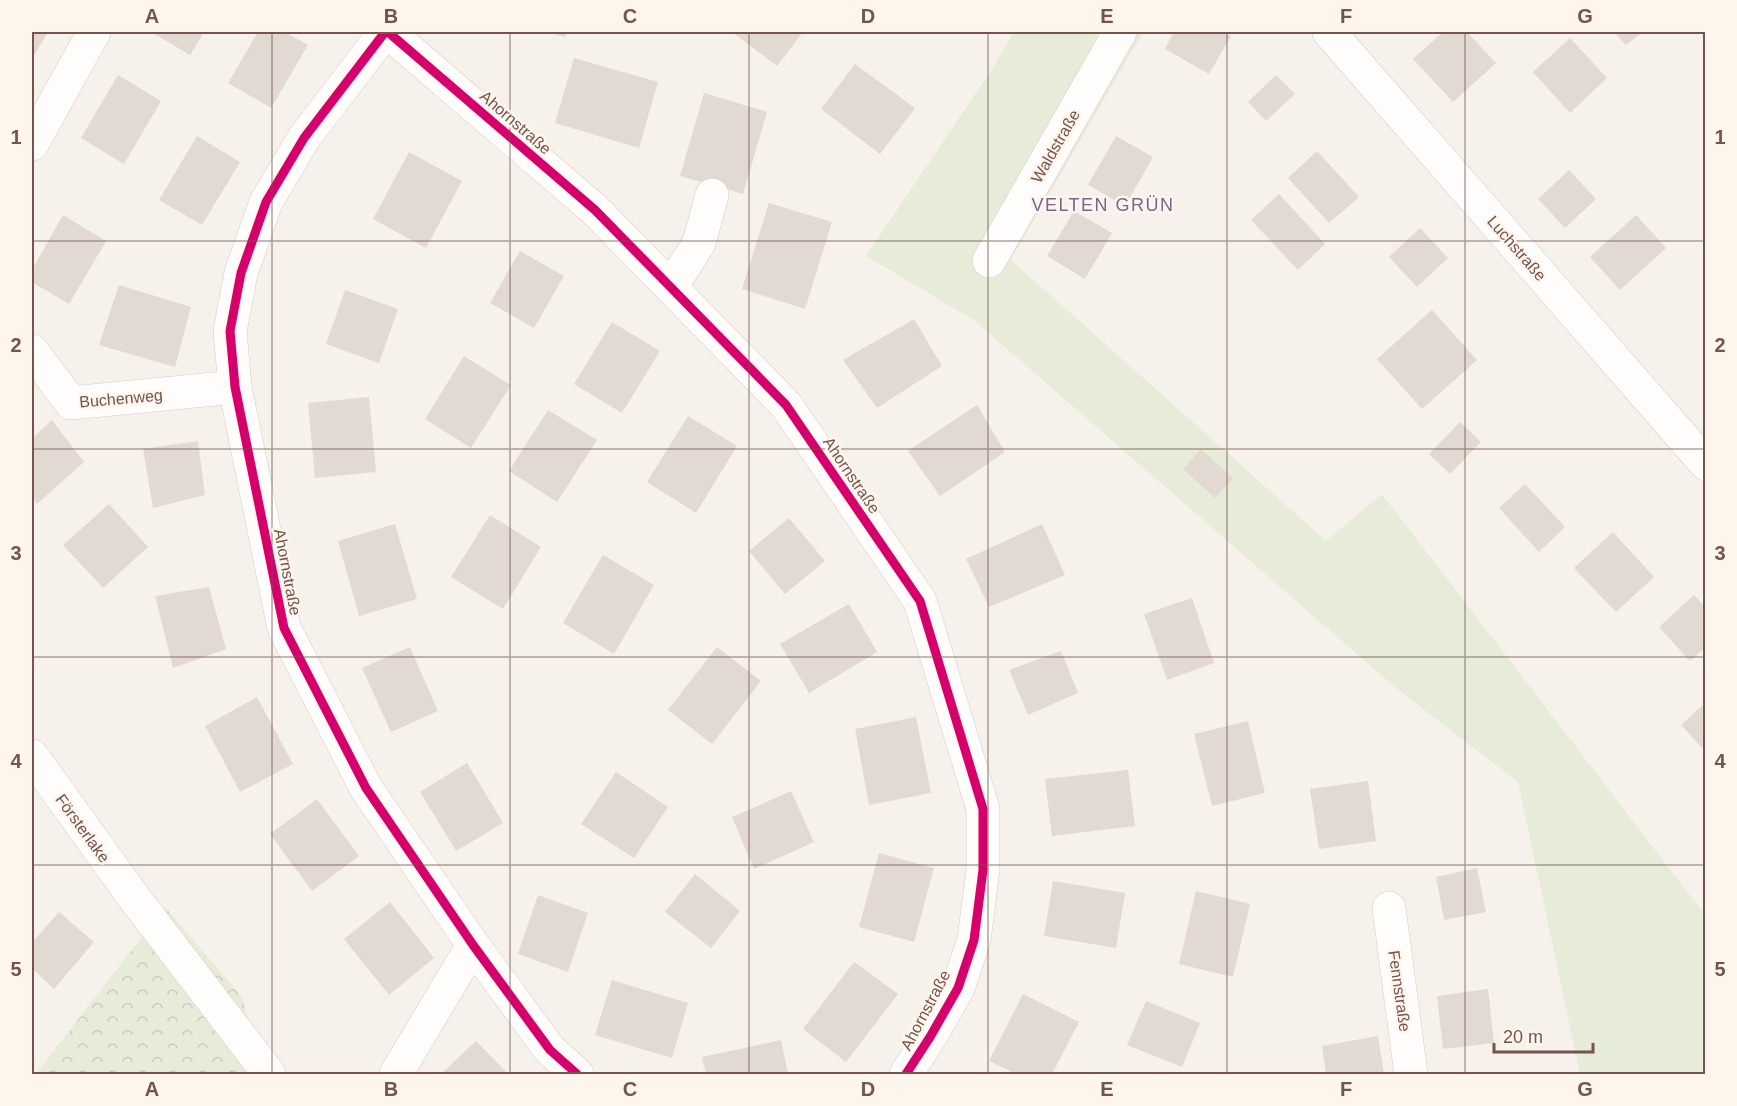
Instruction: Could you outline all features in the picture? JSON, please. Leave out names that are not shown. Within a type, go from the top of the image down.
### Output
[{"type":"street","points":[[32,144],[94,32]]},
{"type":"street","name":"Ahornstraße","points":[[577,1074],[550,1050],[473,945],[366,788],[284,628],[236,387],[230,331],[241,273],[266,202],[304,138],[387,32],[595,210],[786,405],[920,601],[983,809],[983,870],[974,940],[957,988],[906,1074]]},
{"type":"street","name":"Waldstraße","points":[[989,261],[1120,32]]},
{"type":"street","name":"Luchstraße","points":[[1329,32],[1706,464]]},
{"type":"street","points":[[671,287],[699,243],[712,195]]},
{"type":"street","name":"Buchenweg","points":[[32,351],[71,403],[236,387]]},
{"type":"street","name":"Försterlake","points":[[32,756],[135,899],[269,1074]]},
{"type":"street","name":"Fennstraße","points":[[1389,908],[1411,1074]]},
{"type":"street","points":[[396,1074],[473,945]]},
{"type":"green space","points":[[1014,32],[1143,32],[1011,260],[1326,541],[1382,494],[1705,915],[1705,1074],[1580,1074],[1518,782],[1396,688],[975,321],[866,256],[994,66]]},
{"type":"green space","points":[[165,907],[242,997],[264,1074],[36,1074]]},
{"type":"building","points":[[32,32],[48,32],[32,59]]},
{"type":"building","points":[[151,32],[204,32],[190,55]]},
{"type":"building","points":[[258,32],[285,32],[308,45],[271,108],[228,83]]},
{"type":"building","points":[[547,32],[567,32],[565,37]]},
{"type":"building","points":[[732,32],[803,32],[777,66]]},
{"type":"building","points":[[1174,32],[1223,32],[1231,36],[1209,74],[1165,49]]},
{"type":"building","points":[[1443,32],[1467,32],[1496,63],[1453,102],[1413,59]]},
{"type":"building","points":[[1614,32],[1643,32],[1626,45]]},
{"type":"building","points":[[1570,38],[1607,78],[1570,113],[1533,72]]},
{"type":"building","points":[[574,58],[658,82],[639,148],[555,123]]},
{"type":"building","points":[[855,64],[915,108],[880,154],[821,109]]},
{"type":"building","points":[[118,75],[161,101],[124,164],[81,138]]},
{"type":"building","points":[[1276,75],[1295,94],[1266,121],[1248,102]]},
{"type":"building","points":[[704,93],[767,112],[743,194],[680,176]]},
{"type":"building","points":[[197,136],[240,162],[202,225],[159,200]]},
{"type":"building","points":[[1116,136],[1153,157],[1125,206],[1088,185]]},
{"type":"building","points":[[1317,151],[1359,197],[1329,223],[1288,178]]},
{"type":"building","points":[[409,152],[462,181],[426,248],[373,219]]},
{"type":"building","points":[[1569,170],[1596,199],[1565,228],[1538,199]]},
{"type":"building","points":[[1279,194],[1325,244],[1298,270],[1251,220]]},
{"type":"building","points":[[769,203],[832,222],[805,309],[742,289]]},
{"type":"building","points":[[1074,211],[1112,233],[1085,279],[1047,256]]},
{"type":"building","points":[[63,215],[106,241],[69,304],[32,282],[32,270]]},
{"type":"building","points":[[1636,215],[1666,248],[1620,290],[1590,257]]},
{"type":"building","points":[[1420,228],[1448,258],[1417,287],[1389,257]]},
{"type":"building","points":[[520,251],[564,276],[534,328],[490,303]]},
{"type":"building","points":[[119,285],[191,307],[175,367],[99,345]]},
{"type":"building","points":[[345,290],[398,309],[379,363],[326,344]]},
{"type":"building","points":[[1432,310],[1477,360],[1422,409],[1377,359]]},
{"type":"building","points":[[914,319],[942,366],[877,408],[843,360]]},
{"type":"building","points":[[612,322],[660,351],[622,413],[574,384]]},
{"type":"building","points":[[464,356],[511,385],[471,448],[425,419]]},
{"type":"building","points":[[369,397],[376,472],[315,478],[308,403]]},
{"type":"building","points":[[977,405],[1005,452],[940,496],[908,451]]},
{"type":"building","points":[[548,410],[597,440],[557,502],[509,471]]},
{"type":"building","points":[[688,416],[737,446],[696,513],[647,482]]},
{"type":"building","points":[[52,420],[84,462],[37,504],[32,497],[32,439]]},
{"type":"building","points":[[1460,422],[1481,442],[1450,474],[1429,454]]},
{"type":"building","points":[[198,441],[205,495],[153,508],[143,449]]},
{"type":"building","points":[[1201,449],[1233,478],[1215,498],[1183,469]]},
{"type":"building","points":[[1525,484],[1565,527],[1539,552],[1499,508]]},
{"type":"building","points":[[109,504],[148,547],[103,588],[63,545]]},
{"type":"building","points":[[490,515],[541,547],[503,609],[451,577]]},
{"type":"building","points":[[789,518],[825,561],[785,594],[749,551]]},
{"type":"building","points":[[395,524],[417,599],[359,616],[338,541]]},
{"type":"building","points":[[1042,524],[1065,575],[989,607],[966,559]]},
{"type":"building","points":[[1613,532],[1654,577],[1616,612],[1574,568]]},
{"type":"building","points":[[603,555],[654,585],[614,654],[563,623]]},
{"type":"building","points":[[209,587],[226,649],[173,668],[155,596]]},
{"type":"building","points":[[1694,595],[1706,608],[1706,647],[1690,661],[1659,627]]},
{"type":"building","points":[[1192,598],[1214,663],[1167,680],[1144,614]]},
{"type":"building","points":[[849,604],[877,652],[809,693],[780,644]]},
{"type":"building","points":[[410,647],[438,711],[391,732],[362,668]]},
{"type":"building","points":[[717,647],[761,681],[712,744],[668,710]]},
{"type":"building","points":[[1061,651],[1078,693],[1028,715],[1009,670]]},
{"type":"building","points":[[257,697],[293,764],[240,792],[205,726]]},
{"type":"building","points":[[1706,702],[1706,752],[1681,725]]},
{"type":"building","points":[[916,717],[931,793],[869,805],[855,729]]},
{"type":"building","points":[[1248,721],[1265,793],[1212,806],[1194,734]]},
{"type":"building","points":[[467,763],[503,823],[456,851],[420,792]]},
{"type":"building","points":[[1128,770],[1135,826],[1052,836],[1045,779]]},
{"type":"building","points":[[616,772],[668,807],[634,858],[581,824]]},
{"type":"building","points":[[1368,781],[1376,841],[1319,849],[1310,789]]},
{"type":"building","points":[[791,791],[814,842],[754,869],[732,817]]},
{"type":"building","points":[[317,799],[359,856],[312,891],[270,834]]},
{"type":"building","points":[[879,853],[934,868],[914,942],[859,927]]},
{"type":"building","points":[[1477,868],[1486,912],[1444,920],[1436,877]]},
{"type":"building","points":[[695,874],[740,911],[711,948],[665,912]]},
{"type":"building","points":[[1053,881],[1125,893],[1116,948],[1044,936]]},
{"type":"building","points":[[1196,891],[1250,904],[1233,977],[1179,964]]},
{"type":"building","points":[[538,895],[588,913],[568,972],[518,954]]},
{"type":"building","points":[[390,902],[434,958],[389,995],[344,939]]},
{"type":"building","points":[[59,912],[94,942],[54,989],[32,968],[32,943]]},
{"type":"building","points":[[854,962],[898,994],[846,1062],[803,1029]]},
{"type":"building","points":[[612,980],[688,1003],[672,1058],[595,1035]]},
{"type":"building","points":[[1488,989],[1494,1043],[1443,1049],[1437,996]]},
{"type":"building","points":[[1023,994],[1079,1022],[1052,1074],[1016,1074],[989,1061]]},
{"type":"building","points":[[1146,1001],[1200,1023],[1182,1067],[1127,1045]]},
{"type":"building","points":[[1378,1036],[1384,1074],[1326,1074],[1322,1046]]},
{"type":"building","points":[[781,1040],[788,1074],[706,1074],[702,1057]]},
{"type":"building","points":[[476,1041],[508,1074],[441,1074]]},
{"type":"cycle path","points":[[385,32],[304,138],[266,202],[241,273],[230,331],[235,387],[284,628],[366,788],[473,945],[550,1050],[577,1074]]},
{"type":"cycle path","points":[[388,32],[595,210],[786,405],[920,601],[983,809],[983,870],[974,940],[958,988],[906,1074]]},
{"type":"district","name":"VELTEN GRÜN","points":[[1103,205]]}]
